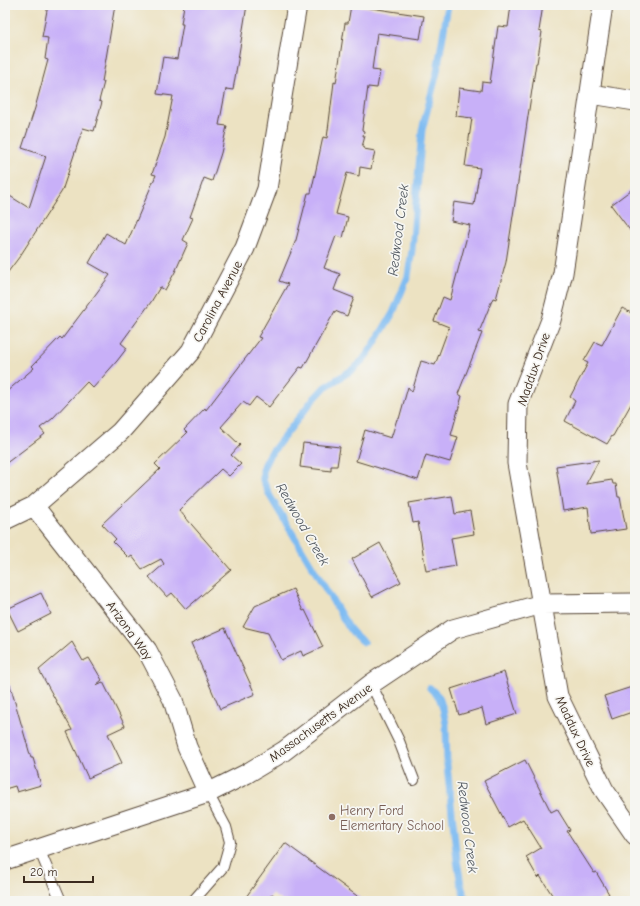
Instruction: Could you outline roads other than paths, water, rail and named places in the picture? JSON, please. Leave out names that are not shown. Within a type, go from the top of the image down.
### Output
[{"type":"street","name":"Carolina Avenue","points":[[5,520],[34,506],[120,432],[191,351],[245,248],[267,189],[297,5]]},
{"type":"street","name":"Maddux Drive","points":[[603,5],[591,94],[563,273],[551,320],[518,404],[517,462],[558,696],[604,790],[635,835]]},
{"type":"street","points":[[591,94],[635,101]]},
{"type":"street","name":"Arizona Way","points":[[34,506],[147,650],[173,700],[188,747],[208,793]]},
{"type":"street","name":"Massachusetts Avenue","points":[[5,860],[208,793],[246,774],[284,751],[371,684],[453,629],[542,604],[635,604]]},
{"type":"lane","points":[[371,684],[399,741],[414,780]]},
{"type":"lane","points":[[193,901],[223,867],[230,842],[226,827],[208,793]]},
{"type":"lane","points":[[39,849],[61,901]]},
{"type":"waterway","name":"Redwood Creek","points":[[364,642],[349,628],[270,496],[263,480],[263,468],[269,456],[311,402],[325,387],[352,370],[363,360],[393,313],[408,276],[412,250],[422,130],[437,72],[448,5]]},
{"type":"waterway","name":"Redwood Creek","points":[[430,688],[439,697],[446,724],[447,765],[457,860],[461,885],[466,901]]},
{"type":"place","name":"Henry Ford Elementary School","points":[[332,817]]}]
